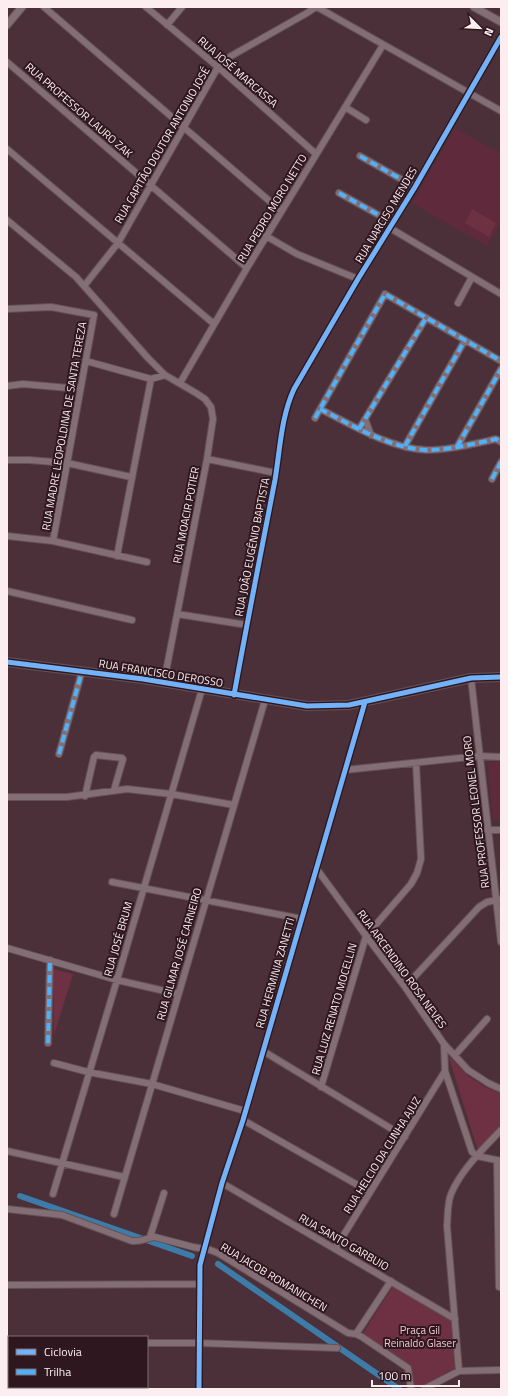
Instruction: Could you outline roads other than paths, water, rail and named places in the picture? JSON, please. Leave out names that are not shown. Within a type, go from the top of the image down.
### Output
[{"type":"main road","name":"RUA FRANCISCO DEROSSO","points":[[7,662],[164,682],[234,695],[307,706],[349,705],[471,678],[501,677]]},
{"type":"street","points":[[7,25],[22,7]]},
{"type":"street","points":[[44,7],[281,211]]},
{"type":"street","name":"RUA JOSÉ MARCASSA","points":[[146,7],[218,67],[316,154]]},
{"type":"street","points":[[167,25],[182,7]]},
{"type":"street","points":[[316,7],[501,111]]},
{"type":"street","name":"RUA CAPITÃO DOUTOR ANTONIO JOSÉ","points":[[84,286],[118,243],[218,67],[231,56],[307,14],[316,7]]},
{"type":"street","points":[[474,7],[501,22]]},
{"type":"street","name":"RUA NARCISO MENDES","points":[[288,402],[358,279],[392,226],[501,37]]},
{"type":"street","name":"RUA PEDRO MORO NETTO","points":[[180,383],[281,211],[383,45]]},
{"type":"street","name":"RUA PROFESSOR LAURO ZAK","points":[[7,62],[247,268]]},
{"type":"street","points":[[345,107],[366,120]]},
{"type":"street","points":[[7,149],[214,324]]},
{"type":"street","points":[[360,156],[415,187]]},
{"type":"street","points":[[339,193],[472,277],[500,292]]},
{"type":"street","points":[[7,220],[76,277],[164,375],[151,380],[86,361]]},
{"type":"street","points":[[266,236],[317,264],[358,279]]},
{"type":"street","points":[[458,303],[472,277]]},
{"type":"street","points":[[315,418],[385,294],[501,361]]},
{"type":"street","name":"RUA MADRE LEOPOLDINA DE SANTA TEREZA","points":[[7,309],[51,307],[94,315],[53,541]]},
{"type":"street","points":[[359,429],[426,318]]},
{"type":"street","points":[[405,446],[466,340]]},
{"type":"street","points":[[457,447],[501,369]]},
{"type":"street","name":"RUA MOACIR POTIER","points":[[164,375],[205,399],[211,407],[213,419],[207,459],[164,682]]},
{"type":"street","points":[[116,556],[151,380]]},
{"type":"street","points":[[7,386],[23,384],[80,389]]},
{"type":"street","name":"RUA JOÃO EUGÊNIO BAPTISTA","points":[[234,695],[288,402]]},
{"type":"street","points":[[320,409],[371,435],[405,446],[425,450],[457,447],[496,439],[501,442]]},
{"type":"street","points":[[365,419],[371,435]]},
{"type":"street","points":[[464,434],[472,444]]},
{"type":"street","points":[[207,459],[276,473]]},
{"type":"street","points":[[7,460],[67,463],[131,477]]},
{"type":"street","points":[[492,479],[501,462]]},
{"type":"street","points":[[7,536],[53,541],[147,562]]},
{"type":"street","points":[[7,591],[132,620]]},
{"type":"street","points":[[177,614],[247,625]]},
{"type":"street","points":[[59,754],[82,671]]},
{"type":"street","name":"RUA PROFESSOR LEONEL MORO","points":[[471,678],[487,830],[499,899],[501,942]]},
{"type":"street","name":"RUA JOSÉ BRUM","points":[[53,1194],[202,689]]},
{"type":"street","name":"RUA GILMAR JOSÉ CARNEIRO","points":[[114,1214],[265,700]]},
{"type":"street","name":"RUA HERMINIA ZANETTI","points":[[199,1389],[199,1284],[203,1249],[222,1182],[243,1120],[365,702]]},
{"type":"street","points":[[85,796],[94,756],[96,755],[123,759],[114,790]]},
{"type":"street","points":[[345,770],[479,756],[501,756]]},
{"type":"street","name":"RUA LUIZ RENATO MOCELLIN","points":[[321,1087],[366,936],[411,884],[417,873],[421,859],[416,763]]},
{"type":"street","points":[[7,797],[85,796],[127,789],[171,794],[234,805]]},
{"type":"street","points":[[487,830],[501,830]]},
{"type":"street","name":"RUA ARCENDINO ROSA NEVES","points":[[316,868],[405,986],[444,1044],[445,1071],[470,1145],[477,1156]]},
{"type":"street","points":[[112,882],[302,919]]},
{"type":"street","points":[[405,986],[479,907],[487,902],[499,899]]},
{"type":"street","points":[[7,948],[117,980],[178,994]]},
{"type":"street","points":[[48,1043],[50,960]]},
{"type":"street","points":[[454,1055],[487,1019]]},
{"type":"street","points":[[444,1044],[468,1070],[501,1089]]},
{"type":"street","points":[[263,1051],[405,1137]]},
{"type":"street","points":[[54,1063],[88,1072],[152,1084],[245,1111]]},
{"type":"street","name":"RUA HELCIO DA CUNHA AJUZ","points":[[335,1249],[445,1071]]},
{"type":"street","points":[[243,1120],[370,1192]]},
{"type":"street","points":[[459,1371],[447,1226],[448,1209],[451,1196],[457,1183],[477,1156],[501,1130]]},
{"type":"street","points":[[7,1151],[62,1162],[124,1178]]},
{"type":"street","points":[[477,1156],[499,1161],[500,1287]]},
{"type":"street","name":"RUA SANTO GARBUIO","points":[[222,1182],[455,1319]]},
{"type":"street","points":[[147,1239],[164,1193]]},
{"type":"street","name":"RUA JACOB ROMANICHEN","points":[[7,1209],[62,1216],[140,1242],[147,1239],[161,1238],[218,1253],[348,1333],[356,1334],[362,1337],[408,1368],[411,1389]]},
{"type":"street","points":[[356,1334],[391,1281]]},
{"type":"street","points":[[7,1284],[199,1284]]},
{"type":"street","points":[[148,1343],[199,1343],[337,1348]]},
{"type":"street","points":[[424,1389],[459,1371],[501,1370]]},
{"type":"waterway","points":[[20,1196],[192,1256]]},
{"type":"waterway","points":[[218,1264],[399,1389]]},
{"type":"park label","name":"Praça Gil Reinaldo Glaser","points":[[420,1336]]}]
